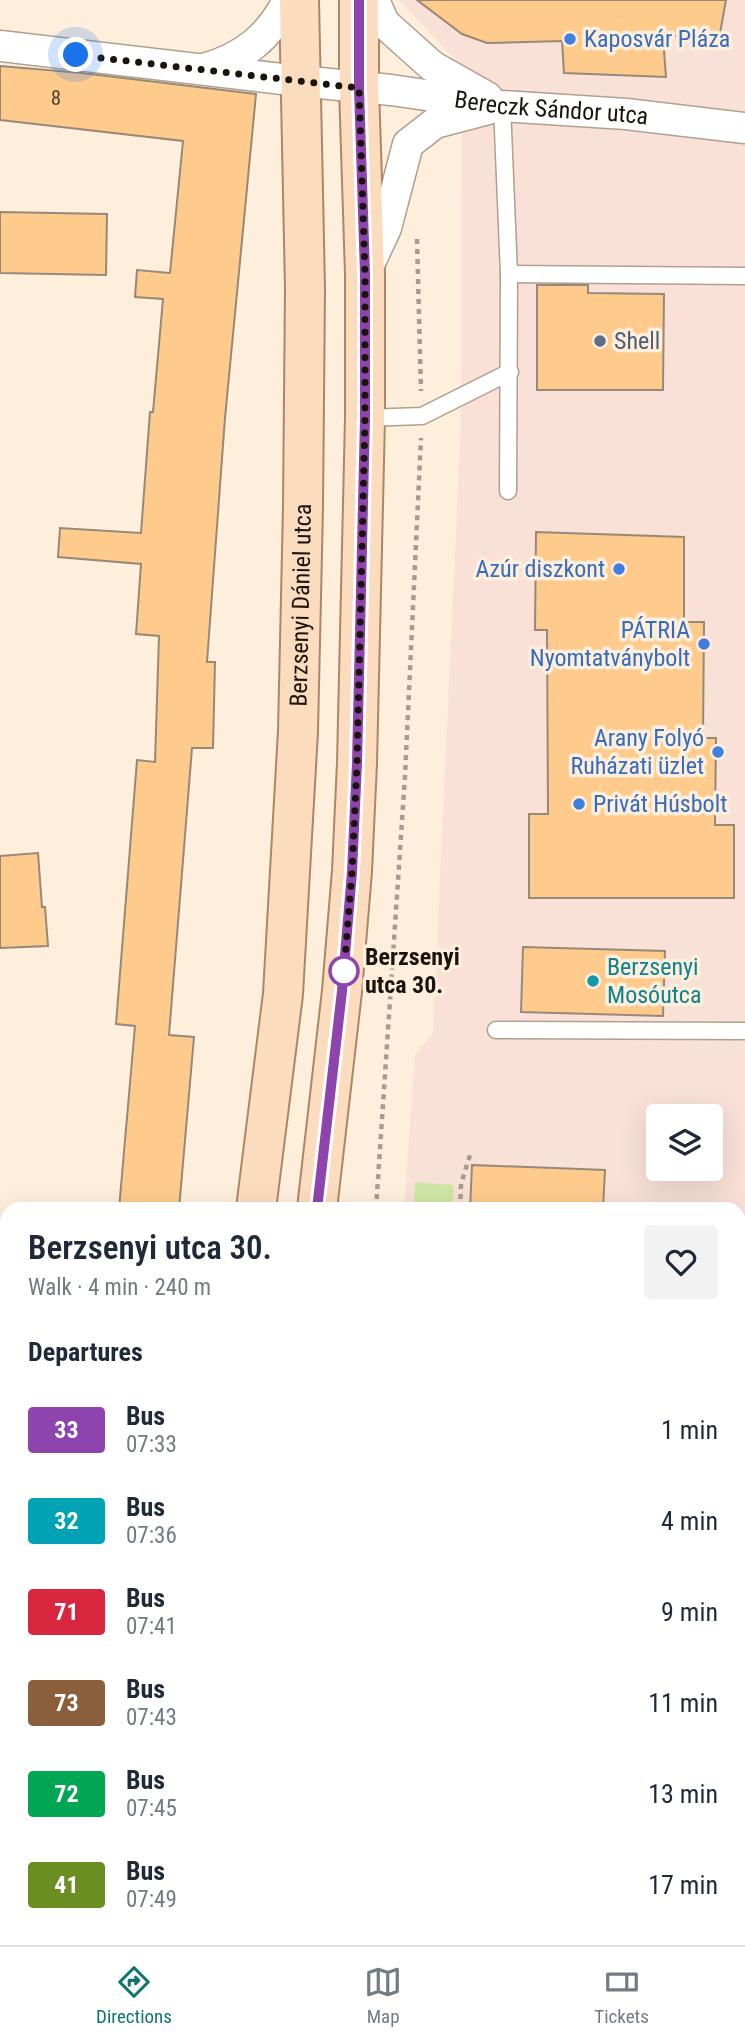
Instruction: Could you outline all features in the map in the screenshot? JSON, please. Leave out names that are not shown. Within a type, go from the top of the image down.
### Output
[{"type":"main road","name":"Berzsenyi Dániel utca","points":[[256,1202],[283,994],[298,731],[304,303],[299,0]]},
{"type":"main road","points":[[318,1202],[342,991],[352,872],[357,763],[365,418],[359,0]]},
{"type":"street","points":[[204,69],[225,63],[254,45],[269,31],[288,0]]},
{"type":"street","points":[[374,0],[383,23],[432,66],[502,106]]},
{"type":"street","name":"Bereczk Sándor utca","points":[[0,46],[502,106],[626,114],[745,128]]},
{"type":"street","points":[[365,274],[386,228],[408,144],[435,123],[502,106]]},
{"type":"lane","points":[[502,106],[509,274],[508,491]]},
{"type":"lane","points":[[509,274],[745,276]]},
{"type":"lane","points":[[365,418],[422,416],[509,372]]},
{"type":"lane","points":[[496,1030],[745,1031]]},
{"type":"path","points":[[376,1202],[405,776],[422,416],[416,232]]},
{"type":"path","points":[[460,1202],[461,1184],[471,1152]]},
{"type":"shaded area","points":[[399,0],[745,0],[745,1202],[404,1202],[415,1055],[433,1033],[461,420],[462,67]]},
{"type":"green space","points":[[415,1182],[454,1185],[453,1202],[414,1202]]},
{"type":"building","name":"Kaposvár Pláza","points":[[417,0],[726,0],[720,33],[663,37],[666,77],[564,73],[562,41],[487,43],[462,34]]},
{"type":"building","points":[[0,66],[256,94],[225,418],[207,662],[215,662],[213,748],[192,748],[169,1035],[194,1037],[180,1202],[120,1202],[135,1026],[116,1024],[137,760],[155,762],[159,636],[136,634],[141,564],[58,557],[60,528],[141,533],[150,412],[153,412],[163,299],[135,297],[137,270],[170,273],[183,141],[0,120]]},
{"type":"building","points":[[0,212],[107,214],[106,275],[0,273]]},
{"type":"building","name":"Shell","points":[[537,285],[588,285],[588,293],[664,294],[663,390],[537,390]]},
{"type":"building","points":[[536,532],[684,537],[684,622],[704,622],[703,738],[716,738],[715,825],[734,825],[734,898],[529,898],[529,814],[548,814],[547,630],[535,630]]},
{"type":"building","points":[[38,853],[48,946],[0,948],[0,856]]},
{"type":"building","name":"Berzsenyi Mosóutca","points":[[523,947],[665,951],[663,1016],[521,1012]]},
{"type":"building","points":[[472,1165],[605,1170],[603,1202],[470,1202]]},
{"type":"bus line","name":"33","points":[[318,1202],[342,991],[352,872],[357,763],[365,418],[359,0]]},
{"type":"place","name":"Kaposvár Pláza","points":[[570,39]]},
{"type":"place","name":"Shell","points":[[600,341]]},
{"type":"place","name":"Azúr diszkont","points":[[619,569]]},
{"type":"place","name":"PÁTRIA Nyomtatványbolt","points":[[704,644]]},
{"type":"place","name":"Arany Folyó Ruházati üzlet","points":[[718,752]]},
{"type":"place","name":"Privát Húsbolt","points":[[579,804]]},
{"type":"place","name":"Berzsenyi utca 30.","points":[[344,971]]},
{"type":"place","name":"Berzsenyi Mosóutca","points":[[593,981]]},
{"type":"route","points":[[76,55],[359,88],[365,274],[365,418],[357,763],[344,971]]}]
